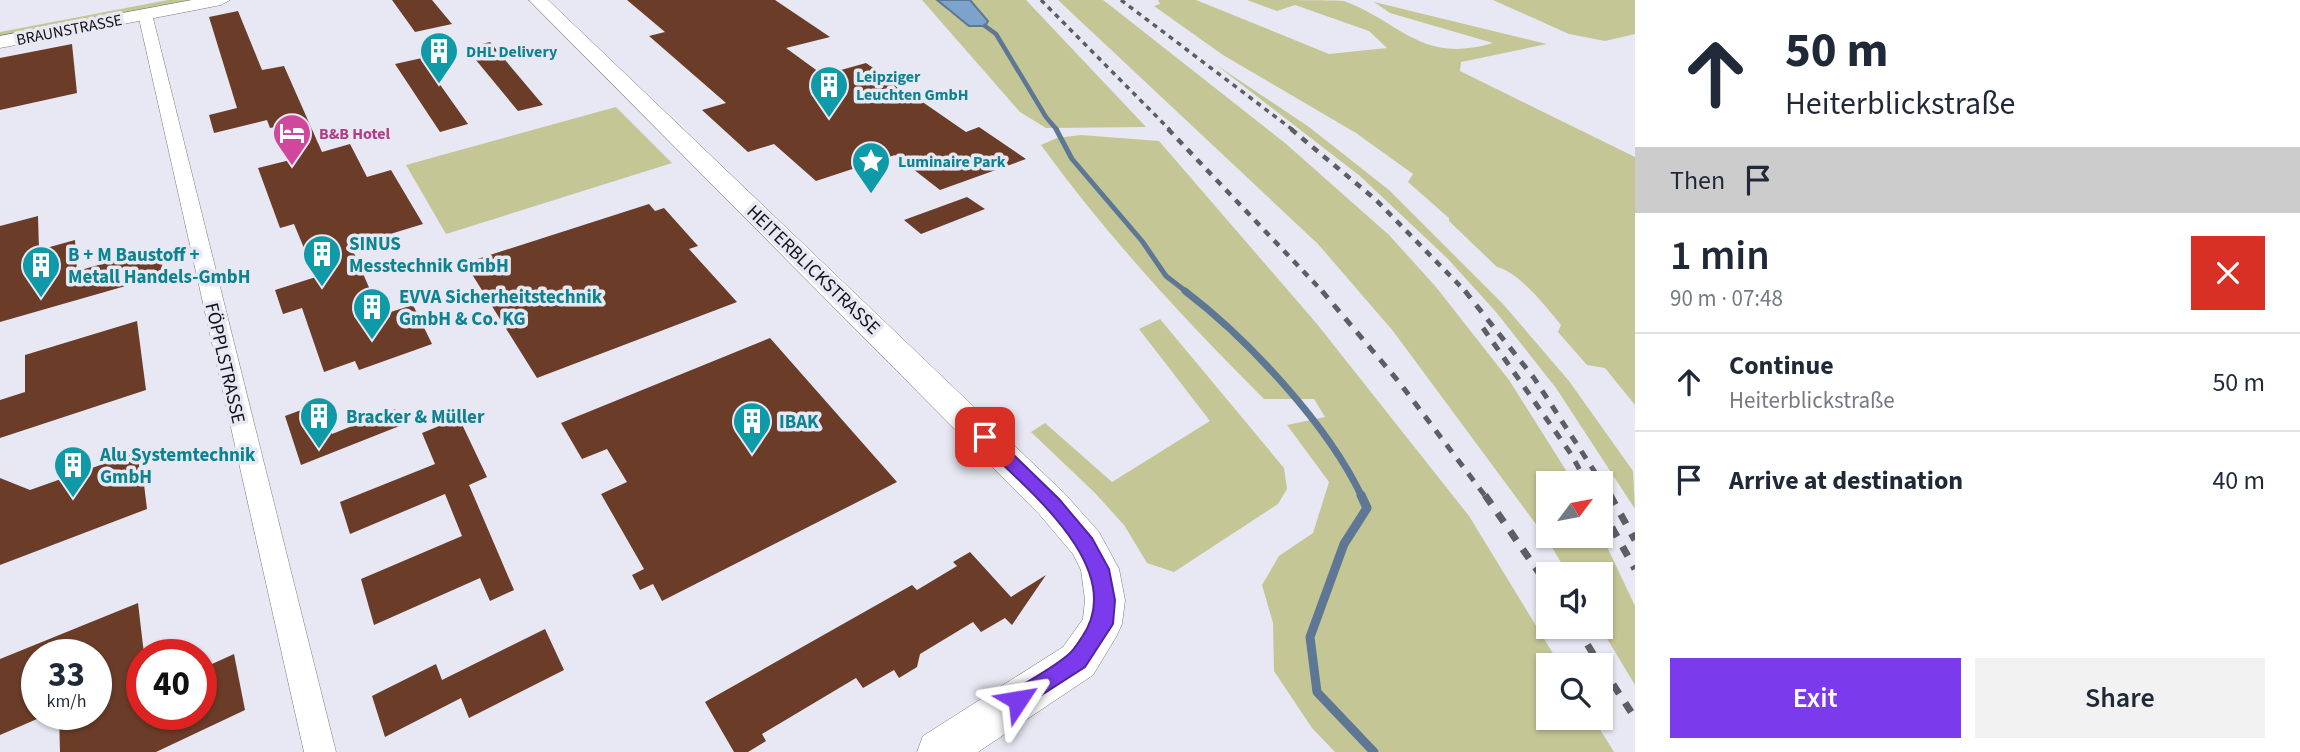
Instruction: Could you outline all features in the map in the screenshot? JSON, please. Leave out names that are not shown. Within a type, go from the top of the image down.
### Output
[{"type":"street","name":"BRAUNSTRASSE","points":[[0,28],[146,7],[220,0]]},
{"type":"street","name":"HEITERBLICKSTRASSE","points":[[538,0],[1052,504],[1086,543],[1100,569],[1105,600],[1102,624],[1078,660],[939,752]]},
{"type":"street","name":"BRAUNSTRASSE","points":[[0,42],[146,7]]},
{"type":"street","name":"FÖPPLSTRASSE","points":[[146,7],[320,752]]},
{"type":"green space","points":[[168,0],[209,0],[0,40],[0,32]]},
{"type":"green space","points":[[922,0],[937,0],[951,13],[988,21],[970,0],[1026,0],[1146,127],[1046,128],[1020,112]]},
{"type":"green space","points":[[1058,0],[1103,0],[1285,143],[1389,235],[1436,287],[1509,380],[1566,471],[1536,471],[1536,524],[1393,331],[1318,244]]},
{"type":"green space","points":[[1158,0],[1196,0],[1329,54],[1387,48],[1369,31],[1295,5],[1277,11],[1247,0],[1344,1],[1414,38],[1448,49],[1493,43],[1390,13],[1374,2],[1547,44],[1461,62],[1460,71],[1635,157],[1635,405],[1605,368],[1587,365],[1558,332],[1561,325],[1532,291],[1514,276],[1497,267],[1449,218],[1408,182],[1413,174],[1356,133],[1223,55],[1154,6],[1160,4]]},
{"type":"green space","points":[[1493,0],[1635,0],[1635,34],[1605,41],[1569,34]]},
{"type":"green space","points":[[1215,64],[1309,127],[1389,190],[1503,304],[1569,381],[1633,471],[1635,509],[1614,477],[1614,471],[1610,471],[1556,388],[1496,312],[1448,259],[1360,176]]},
{"type":"green space","points":[[616,107],[672,163],[446,234],[406,165]]},
{"type":"green space","points":[[1081,135],[1159,141],[1317,324],[1469,516],[1536,626],[1536,639],[1544,639],[1553,653],[1536,653],[1536,730],[1600,730],[1614,752],[1335,752],[1312,728],[1274,671],[1273,623],[1262,585],[1279,556],[1313,533],[1329,482],[1287,425],[1325,417],[1314,399],[1264,399],[1205,338],[1119,244],[1041,145],[1057,138]]},
{"type":"green space","points":[[1160,319],[1284,468],[1287,489],[1278,504],[1174,572],[1147,563],[1124,525],[1095,493],[1031,432],[1045,423],[1112,482],[1210,421],[1139,329]]},
{"type":"green space","points":[[1552,548],[1608,548],[1635,606],[1635,685],[1607,639],[1613,639],[1613,562],[1561,562]]},
{"type":"water","points":[[937,0],[970,0],[988,21],[985,26],[969,26]]},
{"type":"building","points":[[392,0],[432,0],[452,24],[415,32]]},
{"type":"building","name":"Leipziger Leuchten GmbH","points":[[627,0],[775,0],[830,37],[786,48],[823,75],[866,63],[966,132],[979,127],[1026,159],[940,190],[895,155],[816,181],[774,144],[748,152],[702,110],[726,103],[649,36],[665,32]]},
{"type":"building","points":[[238,11],[262,70],[284,66],[322,152],[350,144],[367,177],[391,170],[423,224],[351,246],[381,315],[413,305],[432,344],[359,370],[355,361],[324,372],[302,308],[283,314],[275,290],[316,277],[294,224],[280,228],[258,168],[294,159],[280,126],[270,128],[267,120],[214,133],[209,115],[237,108],[209,17]]},
{"type":"building","points":[[490,42],[543,105],[518,111],[466,48]]},
{"type":"building","points":[[72,44],[77,93],[0,110],[0,58]]},
{"type":"building","points":[[422,58],[468,124],[440,132],[395,64]]},
{"type":"building","points":[[967,197],[985,209],[921,234],[904,220]]},
{"type":"building","points":[[649,204],[655,211],[664,208],[698,246],[689,249],[737,302],[537,378],[465,263]]},
{"type":"building","name":"B + M Baustoff + Metall Handels-GmbH","points":[[38,216],[39,250],[75,240],[77,271],[159,248],[164,275],[0,322],[0,226]]},
{"type":"building","points":[[137,321],[146,390],[0,438],[0,400],[25,392],[25,355]]},
{"type":"building","points":[[770,338],[897,482],[662,601],[653,584],[640,590],[632,575],[644,569],[601,494],[627,482],[607,449],[582,459],[561,423]]},
{"type":"building","name":"Bracker & Müller","points":[[320,403],[332,434],[395,409],[402,425],[301,465],[285,416]]},
{"type":"building","points":[[459,418],[487,477],[469,485],[514,590],[490,601],[480,578],[374,625],[361,579],[462,536],[445,494],[350,534],[340,502],[435,464],[422,433]]},
{"type":"building","name":"Alu Systemtechnik GmbH","points":[[140,451],[147,509],[0,565],[0,478],[30,490]]},
{"type":"building","points":[[970,552],[1011,597],[1046,575],[1012,625],[1005,618],[981,632],[973,622],[920,654],[917,667],[899,678],[894,670],[863,688],[856,678],[762,734],[766,741],[748,752],[734,752],[705,702],[912,585],[917,590],[957,566],[953,562]]},
{"type":"building","points":[[138,603],[142,639],[126,639],[126,730],[203,730],[156,752],[60,752],[59,730],[112,730],[112,639],[49,639]]},
{"type":"building","points":[[545,629],[564,670],[469,718],[461,698],[385,737],[372,696],[436,664],[442,680]]},
{"type":"building","points":[[21,650],[21,726],[0,735],[0,659]]},
{"type":"building","points":[[234,654],[245,710],[217,723],[217,662]]},
{"type":"waterway","points":[[985,26],[996,34],[1046,117],[1057,130]]},
{"type":"waterway","points":[[1056,129],[1072,159],[1142,241],[1166,276],[1188,293]]},
{"type":"waterway","points":[[1185,291],[1234,333],[1284,385],[1329,441],[1361,496]]},
{"type":"waterway","points":[[1361,496],[1367,508],[1344,544],[1310,637],[1317,692],[1374,752]]},
{"type":"railway","points":[[1041,0],[1170,130]]},
{"type":"railway","points":[[1121,0],[1293,130]]},
{"type":"railway","points":[[1168,129],[1324,293]]},
{"type":"railway","points":[[1291,129],[1376,200],[1467,293]]},
{"type":"railway","points":[[1322,291],[1399,382],[1486,497]]},
{"type":"railway","points":[[1465,291],[1534,378],[1594,471]]},
{"type":"railway","points":[[1483,328],[1580,471]]},
{"type":"railway","points":[[1485,495],[1536,568]]},
{"type":"railway","points":[[1614,502],[1635,540]]},
{"type":"railway","points":[[1614,531],[1635,569]]},
{"type":"railway","points":[[1584,639],[1593,653]]},
{"type":"railway","points":[[1613,684],[1635,718]]},
{"type":"place","name":"DHL Delivery","points":[[439,85]]},
{"type":"place","name":"Leipziger Leuchten GmbH","points":[[829,119]]},
{"type":"place","name":"B&B Hotel","points":[[292,167]]},
{"type":"place","name":"Luminaire Park","points":[[871,195]]},
{"type":"place","name":"SINUS Messtechnik GmbH","points":[[322,288]]},
{"type":"place","name":"B + M Baustoff + Metall Handels-GmbH","points":[[41,299]]},
{"type":"place","name":"EVVA Sicherheitstechnik GmbH & Co. KG","points":[[372,341]]},
{"type":"place","name":"Bracker & Müller","points":[[319,450]]},
{"type":"place","name":"IBAK","points":[[752,455]]},
{"type":"place","name":"Alu Systemtechnik GmbH","points":[[73,499]]},
{"type":"route","points":[[985,437],[1052,504],[1086,543],[1100,569],[1105,600],[1102,624],[1078,660],[1018,700]]}]
